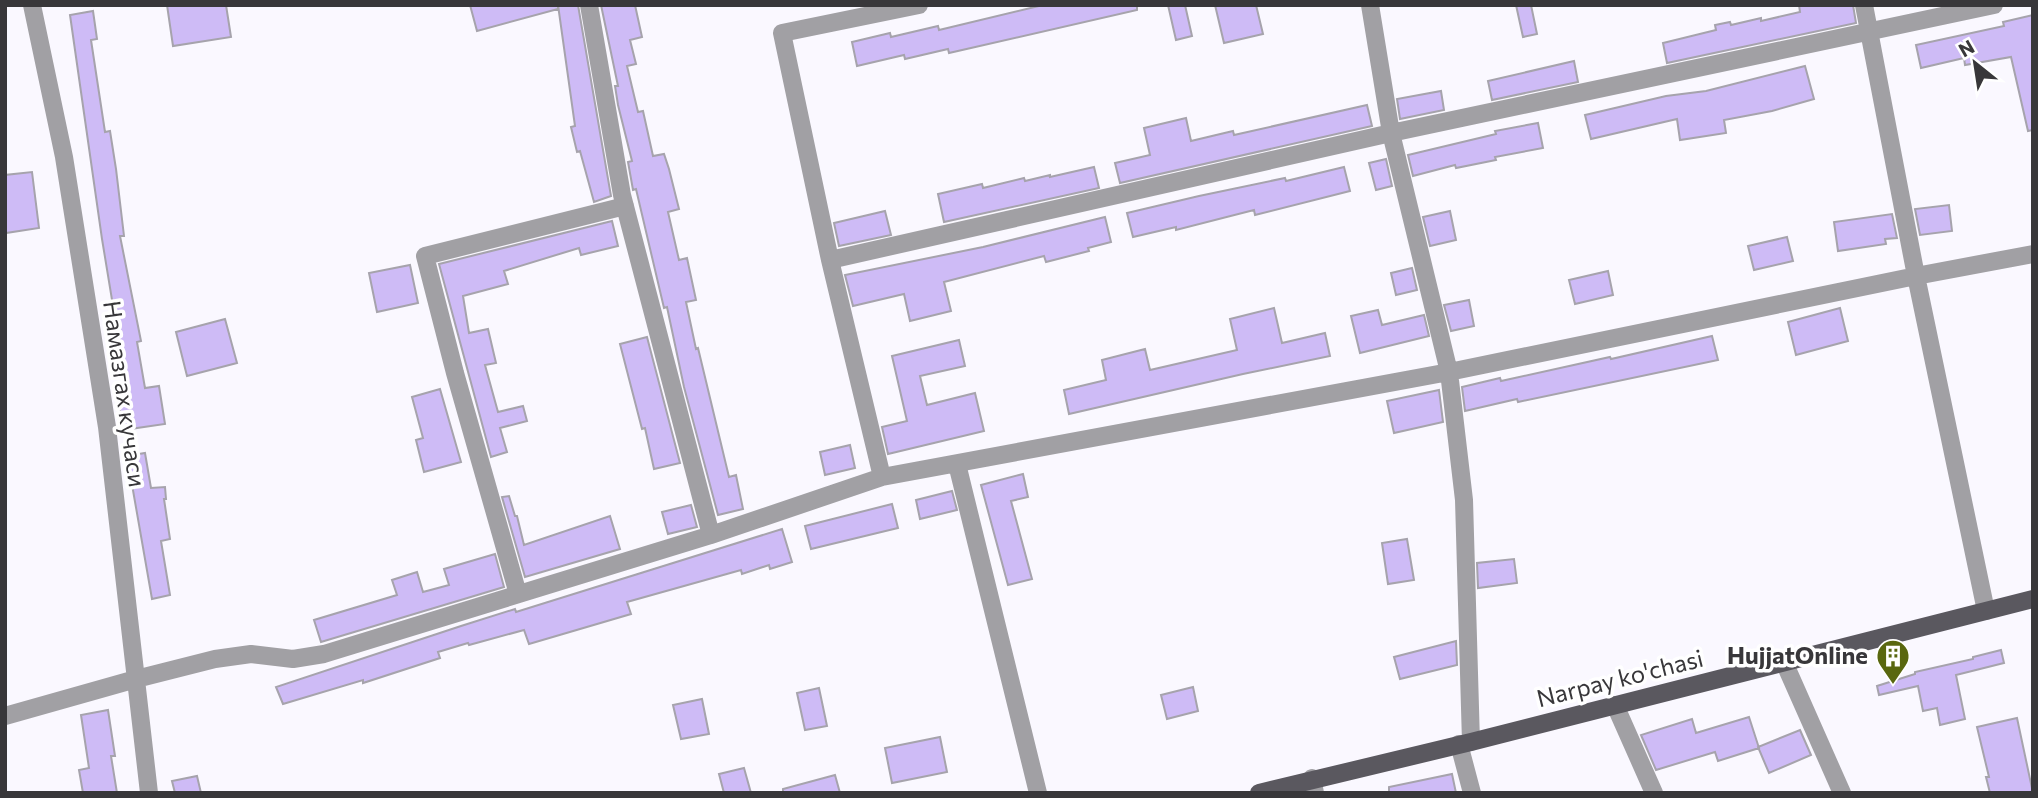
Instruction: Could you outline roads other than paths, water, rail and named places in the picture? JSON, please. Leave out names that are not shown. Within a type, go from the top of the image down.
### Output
[{"type":"main road","name":"Narpay ko'chasi","points":[[1259,793],[1313,786],[1465,743],[2033,599]]},
{"type":"street","name":"Намазгах кучаси","points":[[32,5],[64,157],[107,427],[149,793]]},
{"type":"street","points":[[589,5],[625,206],[711,535]]},
{"type":"street","points":[[883,477],[830,260],[782,33],[867,10],[919,5]]},
{"type":"street","points":[[1370,5],[1391,134],[1448,372],[1464,500],[1465,743],[1472,793]]},
{"type":"street","points":[[1864,5],[1916,276],[1986,611]]},
{"type":"street","points":[[830,260],[1391,134],[1994,5]]},
{"type":"street","points":[[518,594],[455,373],[425,256],[625,206]]},
{"type":"street","points":[[5,716],[215,659],[251,654],[293,659],[324,654],[711,535],[883,477],[1448,372],[2033,254]]},
{"type":"street","points":[[957,464],[1038,793]]},
{"type":"street","points":[[1784,662],[1842,793]]},
{"type":"street","points":[[1615,705],[1654,793]]},
{"type":"place","name":"HujjatOnline","points":[[1893,686]]}]
